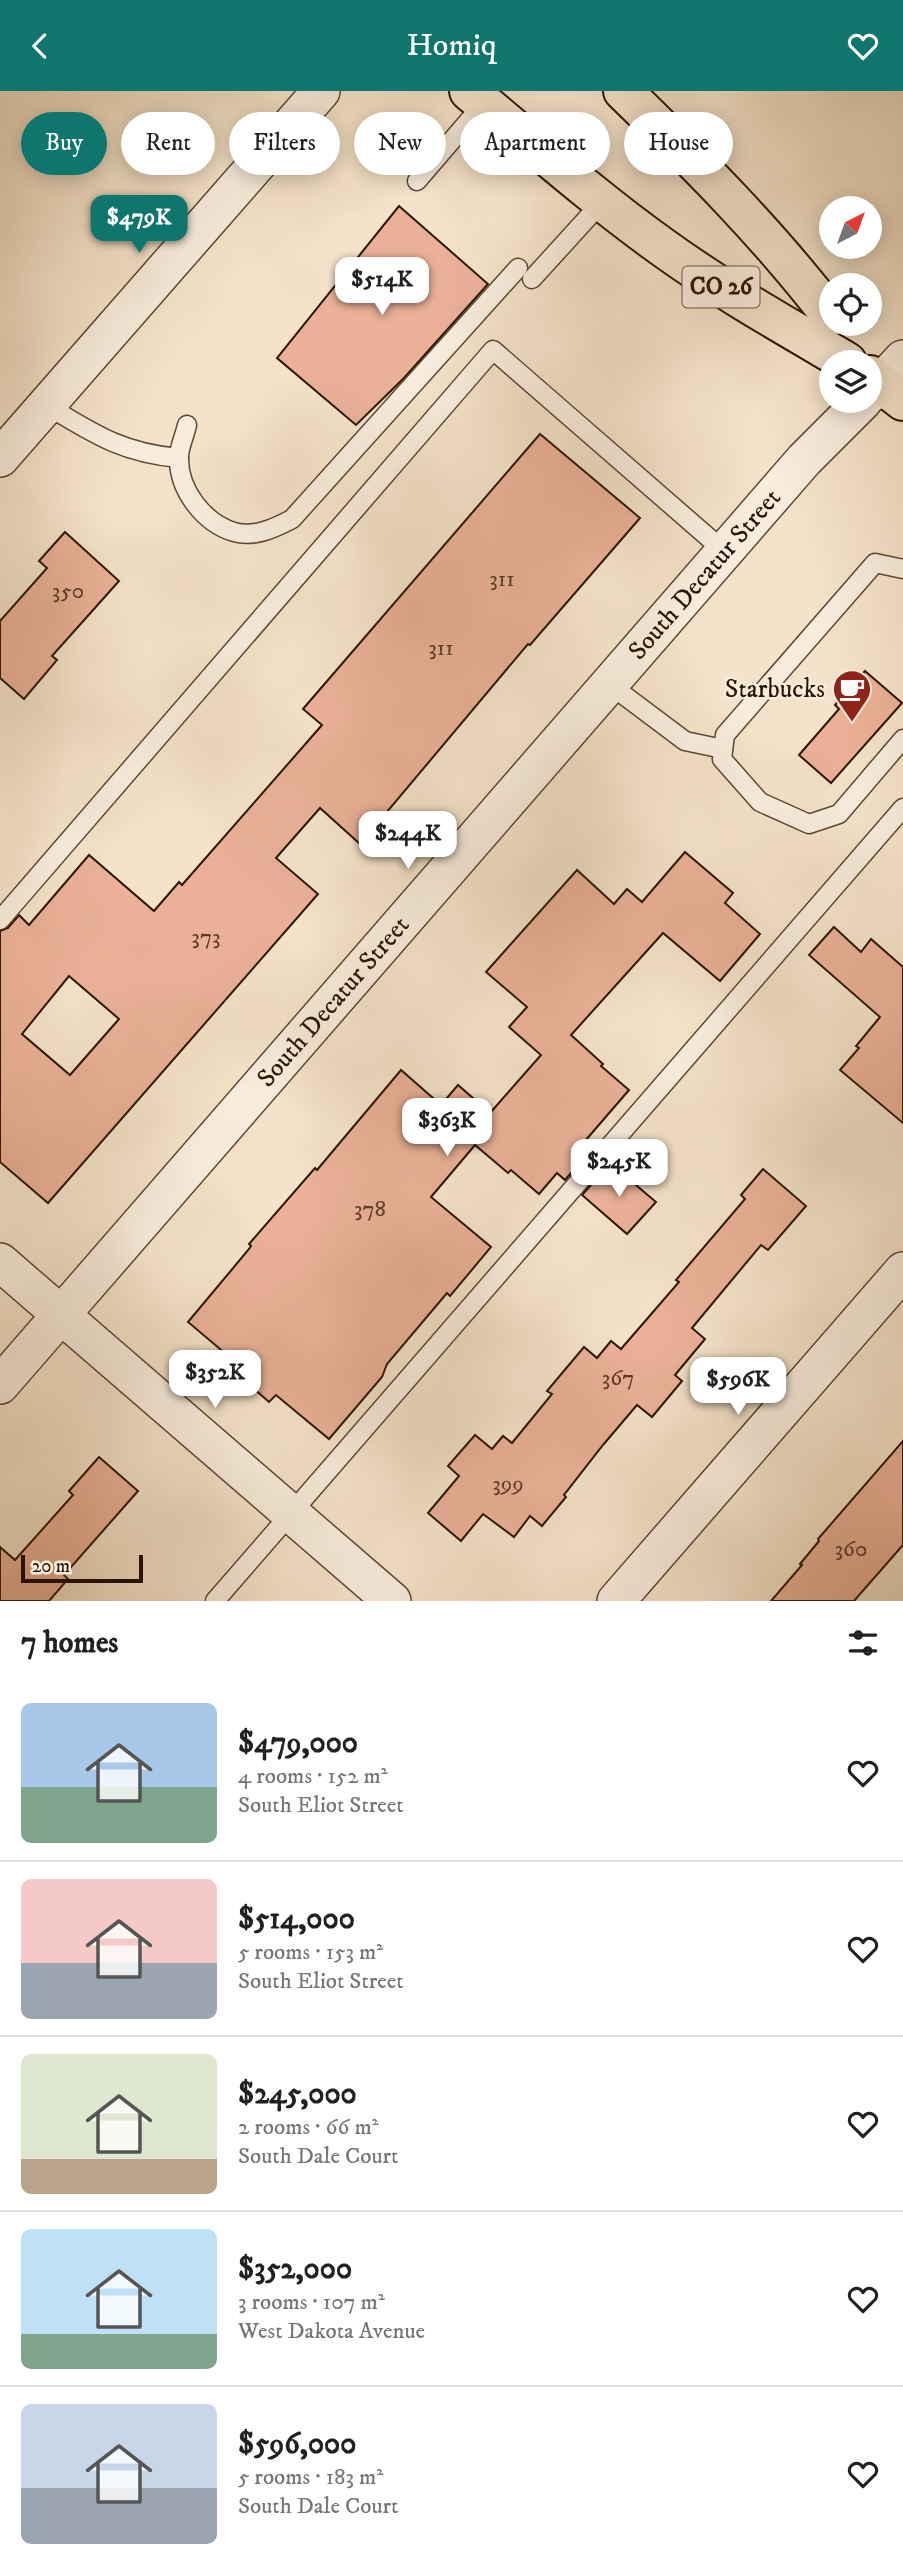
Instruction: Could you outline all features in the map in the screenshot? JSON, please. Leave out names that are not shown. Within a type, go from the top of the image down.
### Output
[{"type":"main road","name":"CO 26","points":[[624,91],[722,188],[794,267],[819,300]]},
{"type":"main road","name":"CO 26","points":[[477,97],[602,201],[661,246],[749,305],[826,350]]},
{"type":"street","points":[[0,458],[321,91]]},
{"type":"street","name":"South Decatur Street","points":[[0,1385],[724,551],[847,413]]},
{"type":"street","points":[[0,1262],[392,1601]]},
{"type":"street","points":[[616,1601],[903,1271]]},
{"type":"lane","points":[[417,181],[477,97]]},
{"type":"lane","points":[[532,279],[602,201]]},
{"type":"lane","points":[[187,425],[179,458],[185,491],[207,517],[235,533],[267,532],[292,519],[518,268]]},
{"type":"lane","points":[[0,920],[493,350],[724,551]]},
{"type":"lane","points":[[46,405],[106,441],[154,456],[179,458]]},
{"type":"lane","points":[[903,569],[875,562],[725,734],[722,759],[760,802],[809,824],[839,814],[903,739]]},
{"type":"lane","points":[[609,684],[685,741],[723,749]]},
{"type":"lane","points":[[215,1601],[903,808]]},
{"type":"building","points":[[399,206],[488,284],[404,378],[356,425],[277,358]]},
{"type":"building","points":[[540,434],[640,518],[530,645],[528,644],[360,844],[320,808],[276,858],[318,894],[48,1203],[0,1162],[0,931],[8,928],[19,915],[29,925],[89,855],[154,911],[179,882],[182,885],[322,725],[303,709]],"holes":[[[69,976],[119,1019],[70,1075],[22,1034]]]},
{"type":"building","points":[[65,532],[119,581],[52,656],[57,660],[24,699],[0,678],[0,621],[47,568],[39,561]]},
{"type":"building","points":[[865,671],[902,703],[831,783],[799,755],[839,709],[835,705]]},
{"type":"building","points":[[685,852],[733,893],[725,903],[760,934],[720,981],[663,933],[571,1035],[629,1090],[585,1141],[593,1148],[565,1180],[557,1173],[539,1194],[511,1170],[508,1173],[475,1145],[431,1197],[491,1247],[450,1296],[447,1293],[387,1364],[382,1377],[329,1439],[276,1395],[269,1402],[221,1360],[226,1354],[188,1322],[249,1249],[249,1244],[315,1168],[317,1170],[401,1070],[441,1105],[458,1085],[490,1113],[541,1055],[509,1027],[527,1007],[486,972],[577,870],[614,904],[627,889],[642,902]]},
{"type":"building","points":[[834,927],[861,952],[871,939],[903,967],[903,1123],[840,1070],[880,1017],[809,955]]},
{"type":"building","points":[[610,1163],[656,1202],[627,1234],[582,1195]]},
{"type":"building","points":[[763,1169],[806,1206],[768,1250],[761,1245],[692,1328],[705,1339],[675,1375],[682,1381],[652,1417],[637,1405],[542,1526],[530,1516],[514,1537],[483,1514],[461,1541],[428,1513],[459,1476],[448,1466],[475,1435],[492,1449],[503,1436],[512,1443],[552,1394],[547,1391],[584,1347],[597,1358],[611,1341],[621,1349],[745,1199],[741,1195]]},
{"type":"building","points":[[903,1441],[903,1545],[854,1601],[771,1601],[802,1565],[800,1564],[818,1539]]},
{"type":"building","points":[[99,1457],[138,1491],[64,1575],[68,1579],[49,1601],[0,1601],[0,1547],[15,1560],[73,1495],[69,1491]]},
{"type":"place","name":"Starbucks","points":[[852,723]]}]
